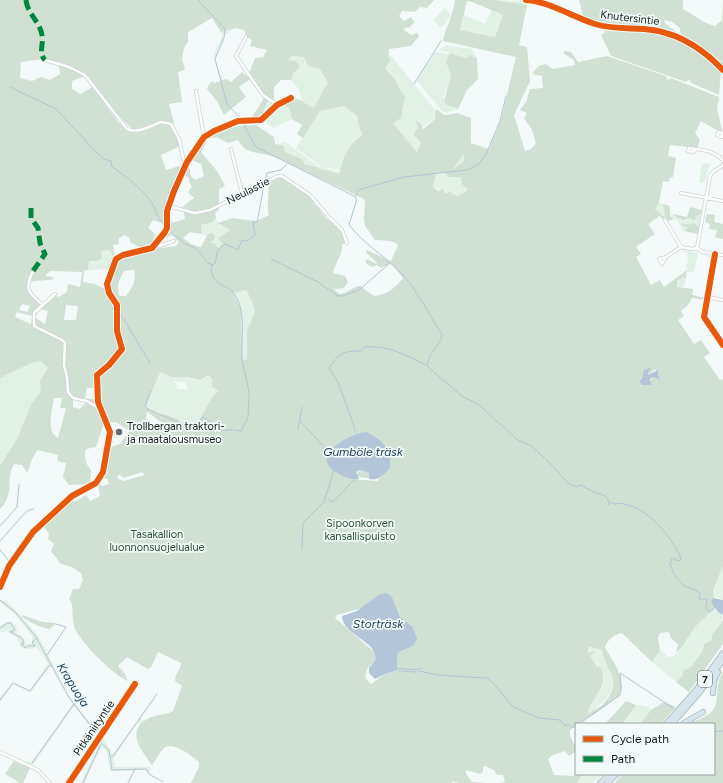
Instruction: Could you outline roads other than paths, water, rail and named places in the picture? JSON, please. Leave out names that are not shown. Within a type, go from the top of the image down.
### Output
[{"type":"highway","name":"7","points":[[667,723],[702,683],[723,652]]},
{"type":"highway","name":"7","points":[[673,723],[700,692],[722,662]]},
{"type":"highway","points":[[713,693],[715,678],[722,662]]},
{"type":"highway","points":[[684,723],[704,712]]},
{"type":"highway","points":[[600,783],[609,775]]},
{"type":"highway","points":[[607,783],[616,775]]},
{"type":"street","name":"Knutersintie","points":[[528,0],[550,5],[593,23],[610,28],[646,29],[663,32],[682,38],[702,50],[723,70]]},
{"type":"street","points":[[246,37],[236,56],[263,95],[277,105]]},
{"type":"street","points":[[44,60],[69,67],[85,74],[127,129],[131,131],[149,128],[161,122],[171,124],[179,139],[185,166]]},
{"type":"street","points":[[196,91],[204,137]]},
{"type":"street","points":[[152,248],[167,228],[168,206],[185,166],[204,137],[236,122],[261,120],[277,105],[291,98]]},
{"type":"street","points":[[231,149],[242,193]]},
{"type":"street","points":[[695,149],[713,153],[723,161]]},
{"type":"street","points":[[697,248],[710,175],[723,165]]},
{"type":"street","name":"Neulastie","points":[[168,206],[194,213],[214,209],[242,193],[264,184],[278,176],[282,176],[306,191],[339,226],[347,243]]},
{"type":"street","points":[[681,193],[723,201]]},
{"type":"street","points":[[665,220],[681,247]]},
{"type":"street","points":[[0,587],[7,569],[32,532],[72,496],[98,482],[103,469],[110,430],[98,402],[96,374],[109,365],[122,349],[117,331],[118,308],[108,290],[108,280],[118,257],[174,242]]},
{"type":"street","points":[[666,257],[681,247],[692,249],[697,248],[702,252],[723,255]]},
{"type":"street","points":[[715,254],[704,317],[723,345]]},
{"type":"street","points":[[33,271],[28,287],[29,293],[43,305]]},
{"type":"street","points":[[55,294],[34,314],[34,326],[65,343],[64,365],[69,394],[75,399],[87,401],[102,410]]},
{"type":"street","points":[[707,297],[723,300]]},
{"type":"street","name":"Pitkäniityntie","points":[[69,783],[135,684]]},
{"type":"street","points":[[0,752],[38,770],[50,783]]},
{"type":"water","points":[[651,369],[648,372],[648,375],[658,370],[660,380],[653,377],[650,379],[651,385],[642,385],[639,381],[642,378],[644,370]]},
{"type":"water","name":"Gumböle träsk","points":[[367,432],[382,442],[388,451],[390,456],[390,468],[388,471],[381,477],[375,479],[369,479],[369,473],[360,470],[356,472],[359,479],[349,478],[338,474],[329,466],[327,462],[329,452],[344,440],[357,434]]},
{"type":"water","name":"Storträsk","points":[[387,593],[392,597],[400,617],[412,626],[417,639],[413,646],[399,652],[397,656],[397,670],[375,679],[369,673],[369,668],[376,659],[373,650],[350,631],[343,622],[342,616],[357,611],[380,594]]},
{"type":"water","points":[[713,598],[723,600],[723,615],[718,612],[711,602]]},
{"type":"waterway","points":[[198,0],[225,29],[224,38],[215,59],[227,104],[242,120]]},
{"type":"waterway","points":[[414,84],[441,41]]},
{"type":"waterway","points":[[10,87],[56,109],[97,153],[104,159],[111,161],[112,167],[145,194],[153,205],[161,221],[166,226]]},
{"type":"waterway","points":[[356,196],[358,190],[404,177],[467,170],[479,164],[486,154],[500,121],[506,96]]},
{"type":"waterway","points":[[243,123],[256,147],[356,197],[356,202],[349,225],[360,238],[393,265],[411,285],[442,335],[439,343],[429,357],[427,365],[430,369],[462,396],[479,405],[518,440],[530,445],[549,462],[568,483],[576,487],[581,485],[593,492],[605,496],[609,501],[609,505],[612,502],[614,504],[618,503],[633,507],[655,521],[669,538],[680,556],[681,560],[678,561],[672,558],[670,565],[677,578],[683,585],[698,592],[700,594],[699,599],[707,599],[706,608],[708,611],[712,611],[715,607]]},
{"type":"waterway","points":[[265,181],[267,173],[281,170],[287,164]]},
{"type":"waterway","points":[[249,394],[242,356],[242,320],[239,303],[232,291],[217,282],[212,274],[211,267],[215,263],[218,250],[225,244],[238,250],[242,240],[247,241],[255,235],[253,222],[257,222],[264,185]]},
{"type":"waterway","points":[[171,232],[184,243],[197,249],[208,263],[213,265]]},
{"type":"waterway","points":[[271,259],[318,282],[338,296],[343,296],[359,290],[390,263]]},
{"type":"waterway","points":[[120,313],[150,363]]},
{"type":"waterway","points":[[355,429],[338,382],[329,368],[339,356],[345,352],[361,351],[365,347],[373,347],[389,349],[426,365]]},
{"type":"waterway","points":[[151,391],[145,406],[148,409],[193,429],[203,417],[222,430],[233,430]]},
{"type":"waterway","points":[[235,430],[241,431],[248,417],[249,396]]},
{"type":"waterway","points":[[298,429],[302,407]]},
{"type":"waterway","points":[[300,421],[326,449]]},
{"type":"waterway","points":[[302,550],[303,523],[324,502],[333,474]]},
{"type":"waterway","points":[[329,500],[333,502],[352,482]]},
{"type":"waterway","points":[[0,526],[17,507],[19,484]]},
{"type":"waterway","points":[[0,541],[25,513],[34,509]]},
{"type":"waterway","points":[[0,550],[10,562],[9,563]]},
{"type":"waterway","points":[[0,583],[8,566]]},
{"type":"waterway","name":"Krapuoja","points":[[0,600],[16,613],[36,637],[68,696],[99,737]]},
{"type":"waterway","points":[[0,628],[8,623],[11,623],[15,630],[10,632],[22,638],[24,643],[21,644],[25,648],[28,646],[35,646],[32,642],[36,639]]},
{"type":"waterway","points":[[47,655],[66,627],[56,624]]},
{"type":"waterway","points":[[0,700],[13,683],[30,691],[51,665]]},
{"type":"waterway","points":[[397,668],[416,670],[421,668]]},
{"type":"waterway","points":[[402,671],[416,672]]},
{"type":"waterway","points":[[419,671],[437,675],[487,678],[494,684],[513,707],[539,718],[560,720],[564,725],[570,726]]},
{"type":"waterway","points":[[580,723],[620,695],[620,673],[673,708]]},
{"type":"waterway","points":[[111,757],[157,694]]},
{"type":"waterway","points":[[32,763],[74,704]]},
{"type":"waterway","points":[[571,728],[575,726]]},
{"type":"waterway","points":[[715,732],[723,731]]},
{"type":"waterway","points":[[101,741],[101,743],[109,750],[112,770],[146,769],[149,774],[163,782]]},
{"type":"waterway","points":[[83,783],[101,744]]},
{"type":"waterway","points":[[128,783],[135,769]]},
{"type":"place","name":"Trollbergan traktori- ja maatalousmuseo","points":[[119,432]]},
{"type":"park label","name":"Sipoonkorven kansallispuisto","points":[[360,529]]},
{"type":"park label","name":"Tasakallion luonnonsuojelualue","points":[[157,540]]}]
